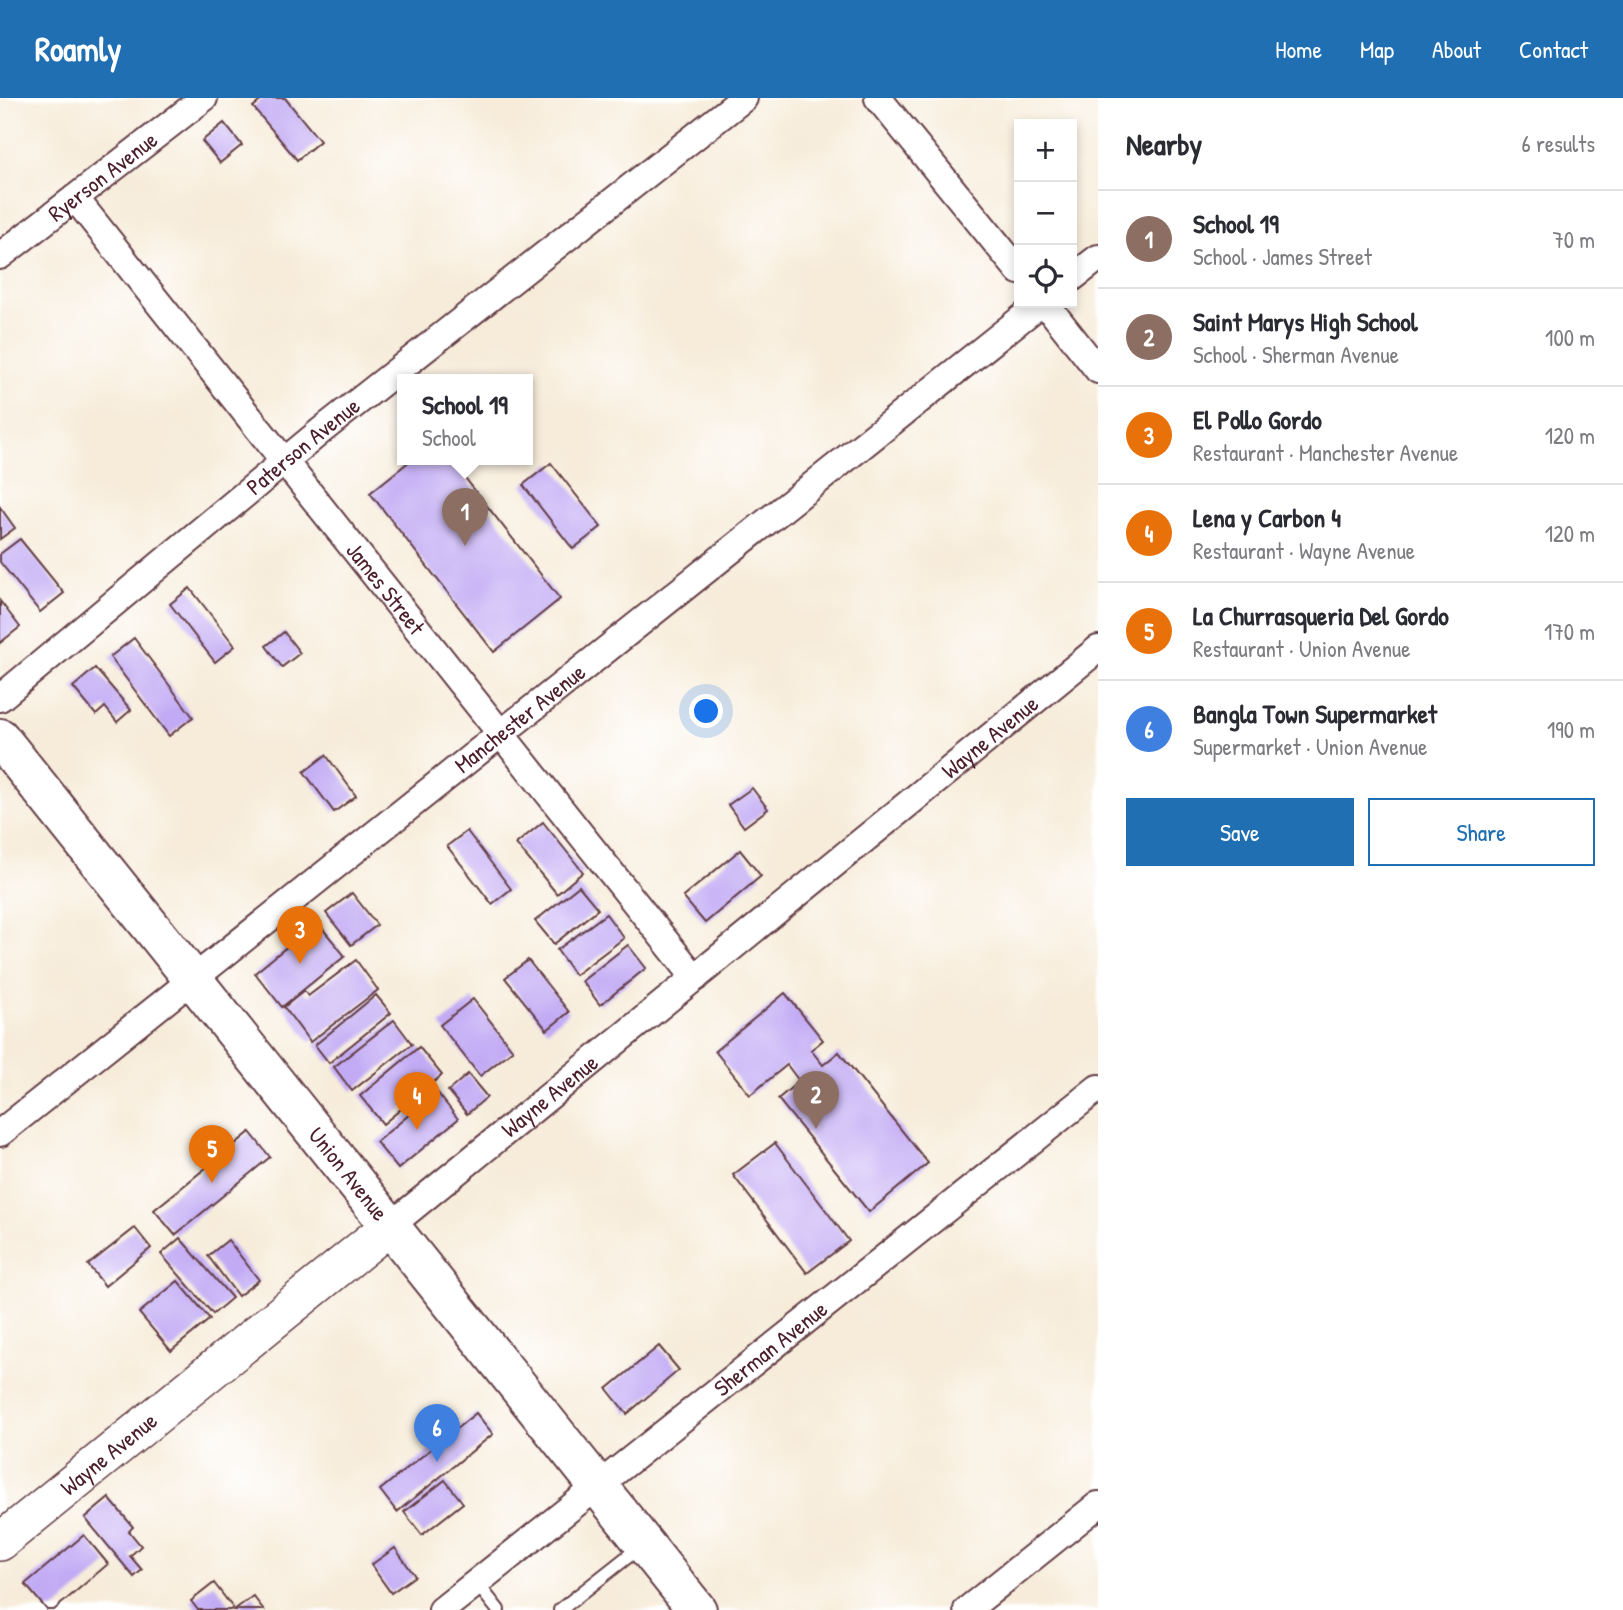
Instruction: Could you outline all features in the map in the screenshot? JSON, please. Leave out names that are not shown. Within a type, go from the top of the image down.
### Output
[{"type":"main road","name":"Union Avenue","points":[[0,738],[697,1610]]},
{"type":"main road","name":"Wayne Avenue","points":[[0,1542],[390,1226]]},
{"type":"street","name":"Ryerson Avenue","points":[[0,256],[204,98]]},
{"type":"street","name":"Paterson Avenue","points":[[0,698],[284,462],[744,98]]},
{"type":"street","points":[[878,98],[1014,265]]},
{"type":"street","name":"James Street","points":[[75,198],[695,978]]},
{"type":"street","points":[[1077,274],[1098,258]]},
{"type":"street","name":"Manchester Avenue","points":[[0,1133],[1037,308]]},
{"type":"street","points":[[1047,308],[1098,370]]},
{"type":"street","name":"Wayne Avenue","points":[[390,1226],[1098,649]]},
{"type":"street","name":"Sherman Avenue","points":[[442,1610],[1098,1088]]},
{"type":"street","points":[[967,1610],[1098,1505]]},
{"type":"lane","points":[[561,1610],[644,1544]]},
{"type":"lane","points":[[476,1583],[498,1610]]},
{"type":"building","points":[[264,98],[285,98],[320,141],[297,160],[253,107]]},
{"type":"building","points":[[224,123],[242,145],[220,163],[202,141]]},
{"type":"building","points":[[551,463],[601,527],[573,549],[523,485]]},
{"type":"building","points":[[405,465],[455,465],[560,599],[494,652],[370,493]]},
{"type":"building","points":[[0,507],[15,528],[0,539]]},
{"type":"building","points":[[20,539],[64,593],[40,612],[0,562],[0,554]]},
{"type":"building","points":[[190,588],[235,646],[215,662],[170,604]]},
{"type":"building","points":[[0,601],[20,627],[0,643]]},
{"type":"building","points":[[284,632],[300,653],[282,667],[266,646]]},
{"type":"building","points":[[134,638],[193,717],[169,736],[110,657]]},
{"type":"building","points":[[95,668],[131,710],[117,722],[105,707],[96,715],[73,687]]},
{"type":"building","points":[[326,755],[356,796],[334,812],[304,772]]},
{"type":"building","points":[[752,788],[768,809],[744,827],[728,805]]},
{"type":"building","points":[[543,822],[583,872],[557,894],[516,844]]},
{"type":"building","points":[[467,831],[511,889],[492,904],[447,846]]},
{"type":"building","points":[[740,850],[761,876],[705,923],[683,897]]},
{"type":"building","points":[[579,886],[598,909],[554,944],[535,921]]},
{"type":"building","points":[[352,893],[377,925],[351,945],[326,913]]},
{"type":"building","points":[[606,914],[624,938],[575,975],[557,950]]},
{"type":"building","points":[[317,922],[345,956],[282,1007],[255,973]]},
{"type":"building","points":[[628,945],[646,968],[600,1005],[582,981]]},
{"type":"building","points":[[356,960],[378,990],[310,1042],[284,1007],[304,991],[308,996]]},
{"type":"building","points":[[528,960],[569,1012],[547,1030],[505,978]]},
{"type":"building","points":[[785,993],[823,1040],[811,1050],[823,1065],[839,1052],[928,1163],[869,1212],[778,1099],[799,1081],[787,1065],[750,1095],[715,1051]]},
{"type":"building","points":[[376,995],[391,1013],[329,1063],[315,1045]]},
{"type":"building","points":[[473,999],[513,1050],[480,1076],[440,1025]]},
{"type":"building","points":[[394,1020],[412,1044],[352,1091],[334,1067]]},
{"type":"building","points":[[419,1047],[442,1075],[383,1124],[360,1096]]},
{"type":"building","points":[[468,1074],[487,1097],[467,1114],[448,1091]]},
{"type":"building","points":[[437,1092],[458,1119],[398,1169],[376,1142]]},
{"type":"building","points":[[250,1132],[270,1157],[175,1235],[154,1210]]},
{"type":"building","points":[[775,1143],[849,1241],[807,1273],[733,1175]]},
{"type":"building","points":[[135,1228],[151,1248],[105,1286],[88,1265]]},
{"type":"building","points":[[180,1238],[232,1298],[213,1314],[161,1254]]},
{"type":"building","points":[[228,1240],[259,1280],[238,1296],[208,1256]]},
{"type":"building","points":[[178,1281],[210,1319],[171,1351],[139,1313]]},
{"type":"building","points":[[659,1346],[679,1370],[627,1414],[607,1389]]},
{"type":"building","points":[[476,1413],[493,1434],[397,1512],[380,1490]]},
{"type":"building","points":[[445,1480],[463,1503],[422,1535],[404,1512]]},
{"type":"building","points":[[109,1498],[133,1527],[129,1531],[141,1546],[130,1556],[142,1570],[134,1577],[85,1518]]},
{"type":"building","points":[[84,1535],[108,1564],[54,1610],[47,1610],[25,1584]]},
{"type":"building","points":[[395,1548],[415,1576],[391,1593],[371,1565]]},
{"type":"building","points":[[214,1583],[233,1608],[198,1610],[191,1601]]},
{"type":"building","points":[[253,1596],[264,1610],[234,1610]]},
{"type":"place","name":"School 19","points":[[465,546]]},
{"type":"place","name":"El Pollo Gordo","points":[[300,964]]},
{"type":"place","name":"Saint Marys High School","points":[[816,1129]]},
{"type":"place","name":"Lena y Carbon 4","points":[[417,1130]]},
{"type":"place","name":"La Churrasqueria Del Gordo","points":[[212,1183]]},
{"type":"place","name":"Bangla Town Supermarket","points":[[437,1462]]}]
